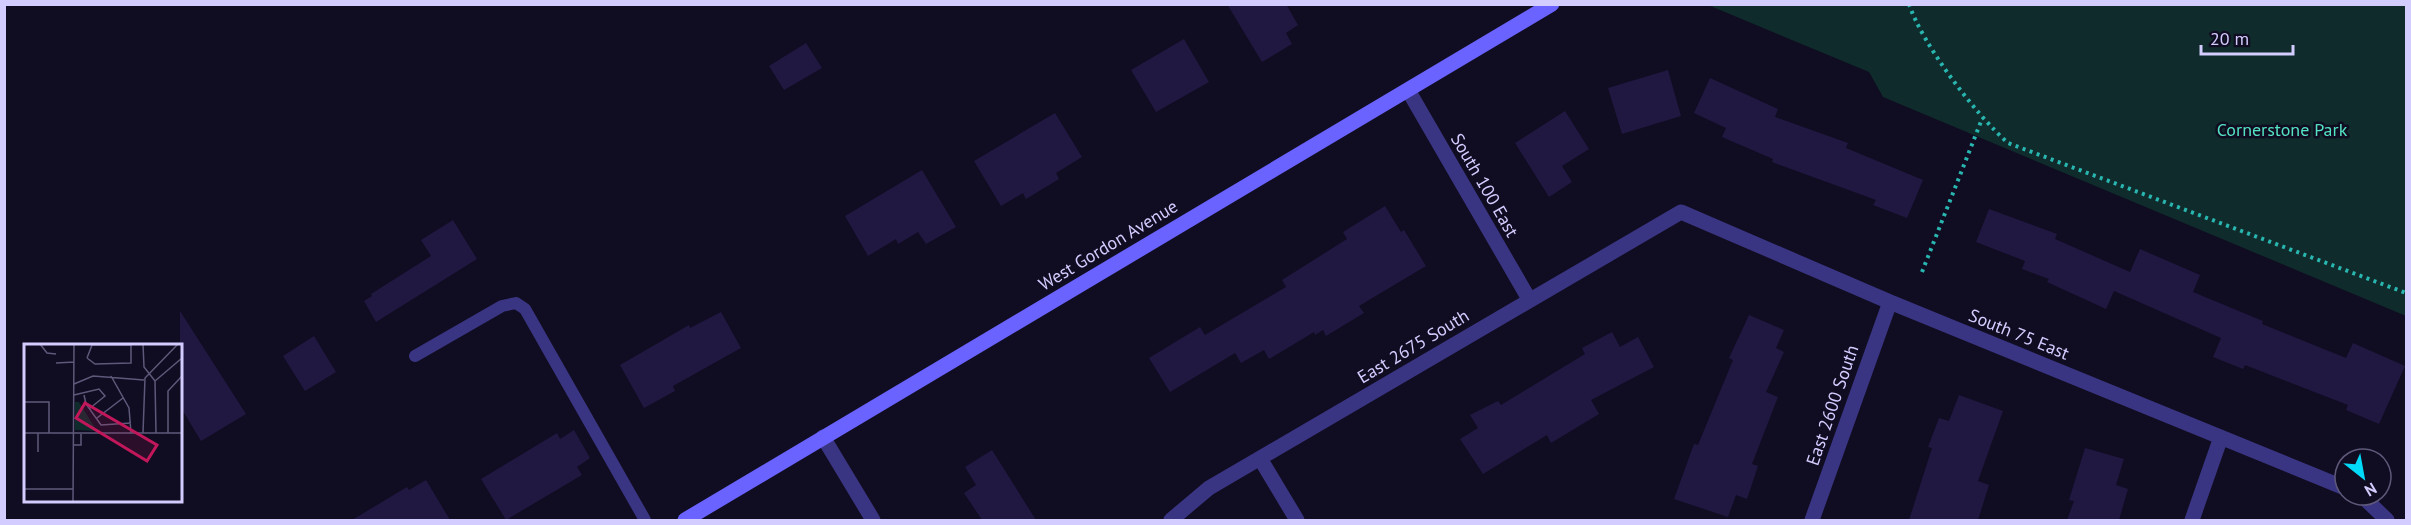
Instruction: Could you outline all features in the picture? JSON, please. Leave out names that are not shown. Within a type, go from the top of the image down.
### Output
[{"type":"main road","name":"West Gordon Avenue","points":[[685,520],[1552,4]]},
{"type":"street","name":"South 100 East","points":[[1408,90],[1529,299]]},
{"type":"street","name":"East 2675 South","points":[[1171,520],[1209,488],[1261,460],[1529,299],[1681,212]]},
{"type":"street","name":"South 75 East","points":[[1681,212],[1890,302],[2333,483]]},
{"type":"street","name":"East 2600 South","points":[[1812,520],[1890,302]]},
{"type":"street","points":[[823,436],[873,520]]},
{"type":"street","points":[[2192,520],[2221,437]]},
{"type":"street","points":[[1261,460],[1297,520]]},
{"type":"street","points":[[2373,507],[2387,520]]},
{"type":"lane","points":[[415,356],[502,306],[516,303],[525,309],[645,520]]},
{"type":"path","points":[[1909,4],[1916,26],[1983,118],[2008,143],[2406,293]]},
{"type":"path","points":[[1922,272],[1983,118]]},
{"type":"green space","name":"Cornerstone Park","points":[[1708,5],[2406,5],[2406,316],[1883,97],[1869,72]]},
{"type":"building","points":[[1227,4],[1286,4],[1298,25],[1286,33],[1292,44],[1262,62]]},
{"type":"building","points":[[1184,39],[1209,82],[1156,112],[1131,70]]},
{"type":"building","points":[[806,43],[822,68],[784,90],[769,66]]},
{"type":"building","points":[[1668,70],[1681,116],[1622,134],[1608,88]]},
{"type":"building","points":[[1710,78],[1778,109],[1775,117],[1848,143],[1846,148],[1923,180],[1907,218],[1873,205],[1876,200],[1772,162],[1773,159],[1722,137],[1726,128],[1694,113]]},
{"type":"building","points":[[1565,111],[1589,149],[1562,166],[1572,182],[1549,197],[1515,143]]},
{"type":"building","points":[[1055,113],[1082,157],[1056,173],[1059,179],[1026,199],[1023,193],[1001,206],[974,161]]},
{"type":"building","points":[[922,170],[956,227],[926,244],[918,232],[898,244],[896,239],[868,256],[845,216]]},
{"type":"building","points":[[1385,206],[1401,232],[1404,230],[1426,266],[1359,306],[1364,313],[1326,336],[1323,330],[1315,335],[1314,332],[1269,359],[1264,350],[1241,363],[1235,353],[1170,392],[1149,358],[1200,327],[1205,335],[1286,287],[1282,280],[1347,239],[1343,232]]},
{"type":"building","points":[[1989,209],[2057,234],[2055,239],[2130,272],[2140,249],[2200,275],[2193,292],[2263,321],[2262,324],[2346,358],[2353,343],[2405,366],[2379,424],[2346,410],[2348,405],[2245,365],[2243,369],[2213,357],[2221,338],[2114,291],[2106,309],[2047,282],[2049,279],[2022,269],[2025,261],[1976,242]]},
{"type":"building","points":[[453,220],[477,259],[376,322],[364,301],[372,296],[371,294],[431,256],[421,240]]},
{"type":"building","points":[[180,311],[246,414],[201,441],[182,409],[182,344],[180,344]]},
{"type":"building","points":[[721,312],[741,348],[673,386],[675,391],[644,408],[620,365],[689,325],[690,328]]},
{"type":"building","points":[[1749,315],[1784,330],[1776,348],[1784,352],[1766,392],[1778,397],[1752,464],[1758,466],[1747,499],[1736,495],[1728,517],[1674,499],[1694,444],[1698,445],[1733,360],[1729,358]]},
{"type":"building","points":[[1612,332],[1620,347],[1638,337],[1654,367],[1591,400],[1599,414],[1551,443],[1547,435],[1483,474],[1460,439],[1478,428],[1470,415],[1498,401],[1501,405],[1585,354],[1582,348]]},
{"type":"building","points":[[314,336],[336,372],[305,391],[283,356]]},
{"type":"building","points":[[1959,395],[2003,411],[1978,481],[1989,485],[1978,520],[1909,520],[1932,448],[1928,447],[1939,418],[1949,421]]},
{"type":"building","points":[[574,430],[590,458],[577,467],[582,475],[506,520],[481,479],[557,433],[560,439]]},
{"type":"building","points":[[2085,448],[2124,459],[2116,485],[2128,489],[2119,520],[2067,520],[2074,501],[2069,500]]},
{"type":"building","points":[[992,450],[1036,520],[982,520],[964,493],[976,485],[965,467]]},
{"type":"building","points":[[426,480],[450,520],[352,520],[407,487],[409,490]]}]
